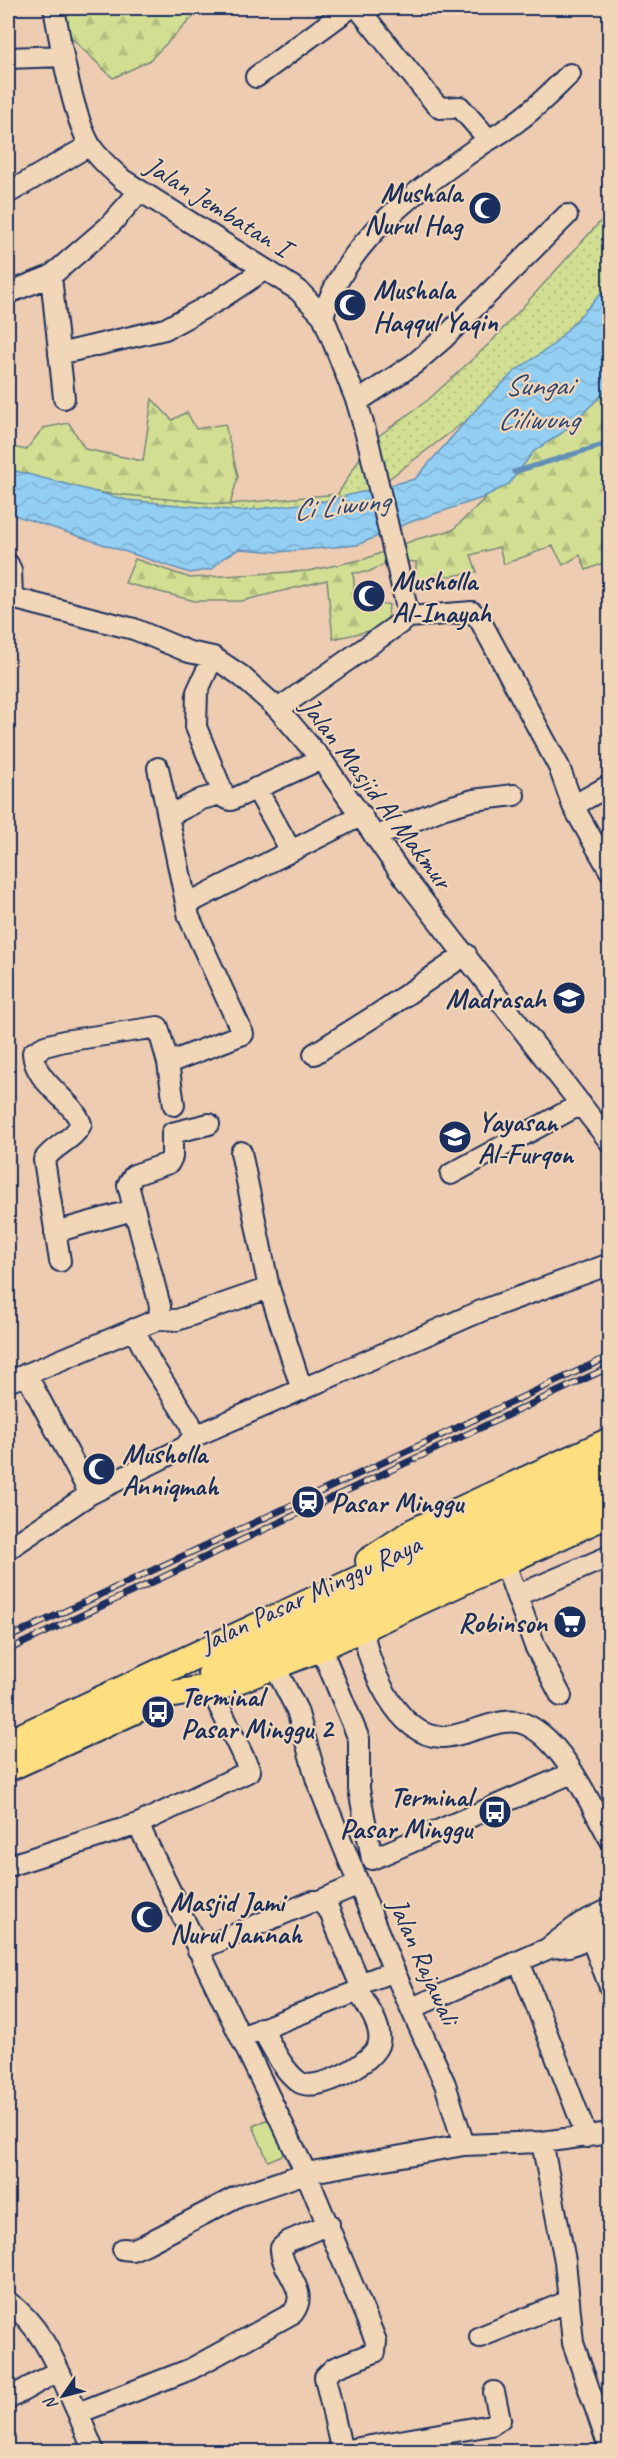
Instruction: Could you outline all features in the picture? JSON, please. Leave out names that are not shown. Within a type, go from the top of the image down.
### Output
[{"type":"main road","name":"Jalan Pasar Minggu Raya","points":[[319,1600],[361,1566],[416,1531],[609,1441]]},
{"type":"main road","name":"Jalan Pasar Minggu Raya","points":[[8,1743],[319,1600],[609,1462]]},
{"type":"main road","name":"Jalan Pasar Minggu Raya","points":[[8,1768],[168,1695],[609,1486]]},
{"type":"main road","name":"Jalan Pasar Minggu Raya","points":[[168,1695],[210,1687],[318,1656],[504,1561],[609,1513]]},
{"type":"street","name":"Jalan Jembatan I","points":[[54,8],[63,56],[90,145],[102,161],[140,191],[298,290],[323,316],[357,402],[369,443],[409,617]]},
{"type":"street","points":[[256,77],[350,8]]},
{"type":"street","points":[[358,8],[434,102],[440,108],[460,107],[489,140]]},
{"type":"street","points":[[8,58],[63,56]]},
{"type":"street","points":[[323,316],[332,289],[371,234],[402,203],[489,140],[518,122],[570,74]]},
{"type":"street","points":[[8,193],[90,145]]},
{"type":"street","points":[[8,293],[51,276],[109,226],[140,191]]},
{"type":"street","points":[[357,402],[414,364],[443,339],[567,215]]},
{"type":"street","points":[[59,354],[165,329],[217,301],[264,270]]},
{"type":"street","points":[[51,276],[64,398]]},
{"type":"street","name":"Jalan Masjid Al Makmur","points":[[8,564],[11,570],[12,597],[134,629],[189,652],[213,657],[240,675],[278,709],[321,759],[362,815],[375,837],[609,1142]]},
{"type":"street","points":[[278,709],[409,617],[468,611],[475,614],[559,767],[573,806],[609,872]]},
{"type":"street","points":[[213,657],[198,692],[196,727],[221,794],[231,800],[321,759]]},
{"type":"street","points":[[158,768],[189,916],[243,1034],[168,1063]]},
{"type":"street","points":[[573,806],[609,785]]},
{"type":"street","points":[[256,788],[291,851]]},
{"type":"street","points":[[168,816],[221,794]]},
{"type":"street","points":[[375,837],[442,809],[473,800],[514,795]]},
{"type":"street","points":[[187,904],[362,815]]},
{"type":"street","points":[[314,1054],[381,1012],[465,954]]},
{"type":"street","points":[[60,1261],[44,1160],[48,1154],[75,1134],[81,1124],[72,1108],[54,1091],[37,1066],[33,1053],[45,1046],[64,1041],[154,1026],[161,1032],[174,1105]]},
{"type":"street","points":[[451,1174],[581,1104]]},
{"type":"street","points":[[159,1319],[160,1306],[128,1185],[131,1178],[141,1172],[169,1163],[172,1157],[172,1133],[209,1124]]},
{"type":"street","points":[[241,1152],[269,1288],[302,1390]]},
{"type":"street","points":[[56,1232],[133,1210]]},
{"type":"street","points":[[8,1549],[90,1494],[185,1448],[192,1437],[481,1311],[609,1264]]},
{"type":"street","points":[[8,1382],[159,1319],[177,1320],[269,1288]]},
{"type":"street","points":[[134,1329],[151,1363],[190,1423],[192,1437]]},
{"type":"street","points":[[26,1374],[90,1494]]},
{"type":"street","points":[[518,1595],[609,1557]]},
{"type":"street","points":[[504,1561],[535,1646],[559,1692]]},
{"type":"street","points":[[365,1633],[390,1704],[403,1719],[426,1733],[442,1738],[486,1728],[503,1721],[526,1724],[550,1740],[572,1773],[609,1839]]},
{"type":"street","points":[[318,1656],[359,1739],[359,1789],[372,1859],[572,1773]]},
{"type":"street","name":"Jalan Rajawali","points":[[275,1667],[297,1710],[317,1781],[394,1971],[445,2084],[464,2145]]},
{"type":"street","points":[[8,1866],[138,1824],[246,1762],[210,1687]]},
{"type":"street","points":[[138,1824],[306,2173],[329,2224],[376,2347],[370,2355],[334,2367],[325,2377],[342,2451],[491,2425],[500,2419],[494,2392]]},
{"type":"street","points":[[198,1950],[359,1884]]},
{"type":"street","points":[[261,2028],[285,2066],[300,2082],[314,2086],[358,2066],[377,2050],[380,2039],[376,2023],[359,1987],[329,1910],[319,1900]]},
{"type":"street","points":[[412,2008],[546,1948],[581,1923],[609,1909]]},
{"type":"street","points":[[546,1948],[569,1946],[609,1930]]},
{"type":"street","points":[[591,1938],[609,1987]]},
{"type":"street","points":[[519,1960],[587,2137]]},
{"type":"street","points":[[241,2037],[394,1971]]},
{"type":"street","points":[[123,2249],[132,2250],[146,2244],[238,2196],[306,2173],[464,2145],[542,2142],[609,2133]]},
{"type":"street","points":[[542,2142],[565,2261],[576,2355],[599,2412],[609,2450]]},
{"type":"street","points":[[78,2413],[191,2369],[293,2313],[299,2306],[299,2291],[280,2252],[281,2248],[289,2241],[329,2224]]},
{"type":"street","points":[[480,2337],[569,2301]]},
{"type":"street","points":[[8,2302],[21,2311],[48,2346],[94,2451]]},
{"type":"street","points":[[8,2399],[58,2371]]},
{"type":"green space","points":[[48,8],[198,8],[200,10],[149,61],[113,78],[62,29]]},
{"type":"green space","points":[[609,212],[609,287],[569,336],[492,401],[374,490],[357,512],[211,526],[8,475],[230,504],[338,494],[369,443],[428,400],[490,343]]},
{"type":"green space","points":[[609,379],[609,502],[600,503],[604,523],[609,524],[609,561],[586,570],[580,555],[563,565],[553,546],[504,564],[499,547],[471,555],[477,572],[416,581],[416,562],[393,560],[368,572],[353,573],[356,608],[389,604],[387,627],[333,639],[327,580],[242,601],[195,601],[125,583],[135,559],[190,578],[308,571],[365,559],[417,539],[453,530],[485,498],[510,451]]},
{"type":"green space","points":[[152,399],[172,420],[187,412],[196,429],[225,424],[238,476],[230,505],[62,489],[8,475],[8,446],[26,450],[43,428],[69,423],[85,449],[143,461]]},
{"type":"green space","points":[[271,2118],[287,2153],[268,2161],[253,2126]]},
{"type":"water","name":"Sungai Ciliwung","points":[[609,285],[609,385],[602,395],[562,433],[534,451],[509,484],[482,498],[413,521],[357,545],[279,552],[239,549],[223,558],[212,569],[190,573],[8,513],[8,469],[127,500],[240,511],[325,501],[415,479],[481,404],[515,371],[553,345]]},
{"type":"waterway","points":[[514,472],[610,443]]},
{"type":"railway","points":[[8,1638],[610,1356]]},
{"type":"railway","points":[[8,1650],[610,1367]]},
{"type":"place","name":"Mushala Nurul Hag","points":[[485,208]]},
{"type":"place","name":"Mushala Haqqul Yaqin","points":[[350,305]]},
{"type":"place","name":"Musholla Al-Inayah","points":[[369,596]]},
{"type":"place","name":"Madrasah","points":[[569,998]]},
{"type":"place","name":"Yayasan Al-Furqon","points":[[455,1137]]},
{"type":"place","name":"Musholla Anniqmah","points":[[99,1469]]},
{"type":"place","name":"Pasar Minggu","points":[[308,1502]]},
{"type":"place","name":"Robinson","points":[[570,1622]]},
{"type":"place","name":"Terminal Pasar Minggu 2","points":[[158,1712]]},
{"type":"place","name":"Terminal Pasar Minggu","points":[[495,1812]]},
{"type":"place","name":"Masjid Jami Nurul Jannah","points":[[147,1917]]},
{"type":"water label","name":"Ci Liwung","points":[[341,505]]}]
